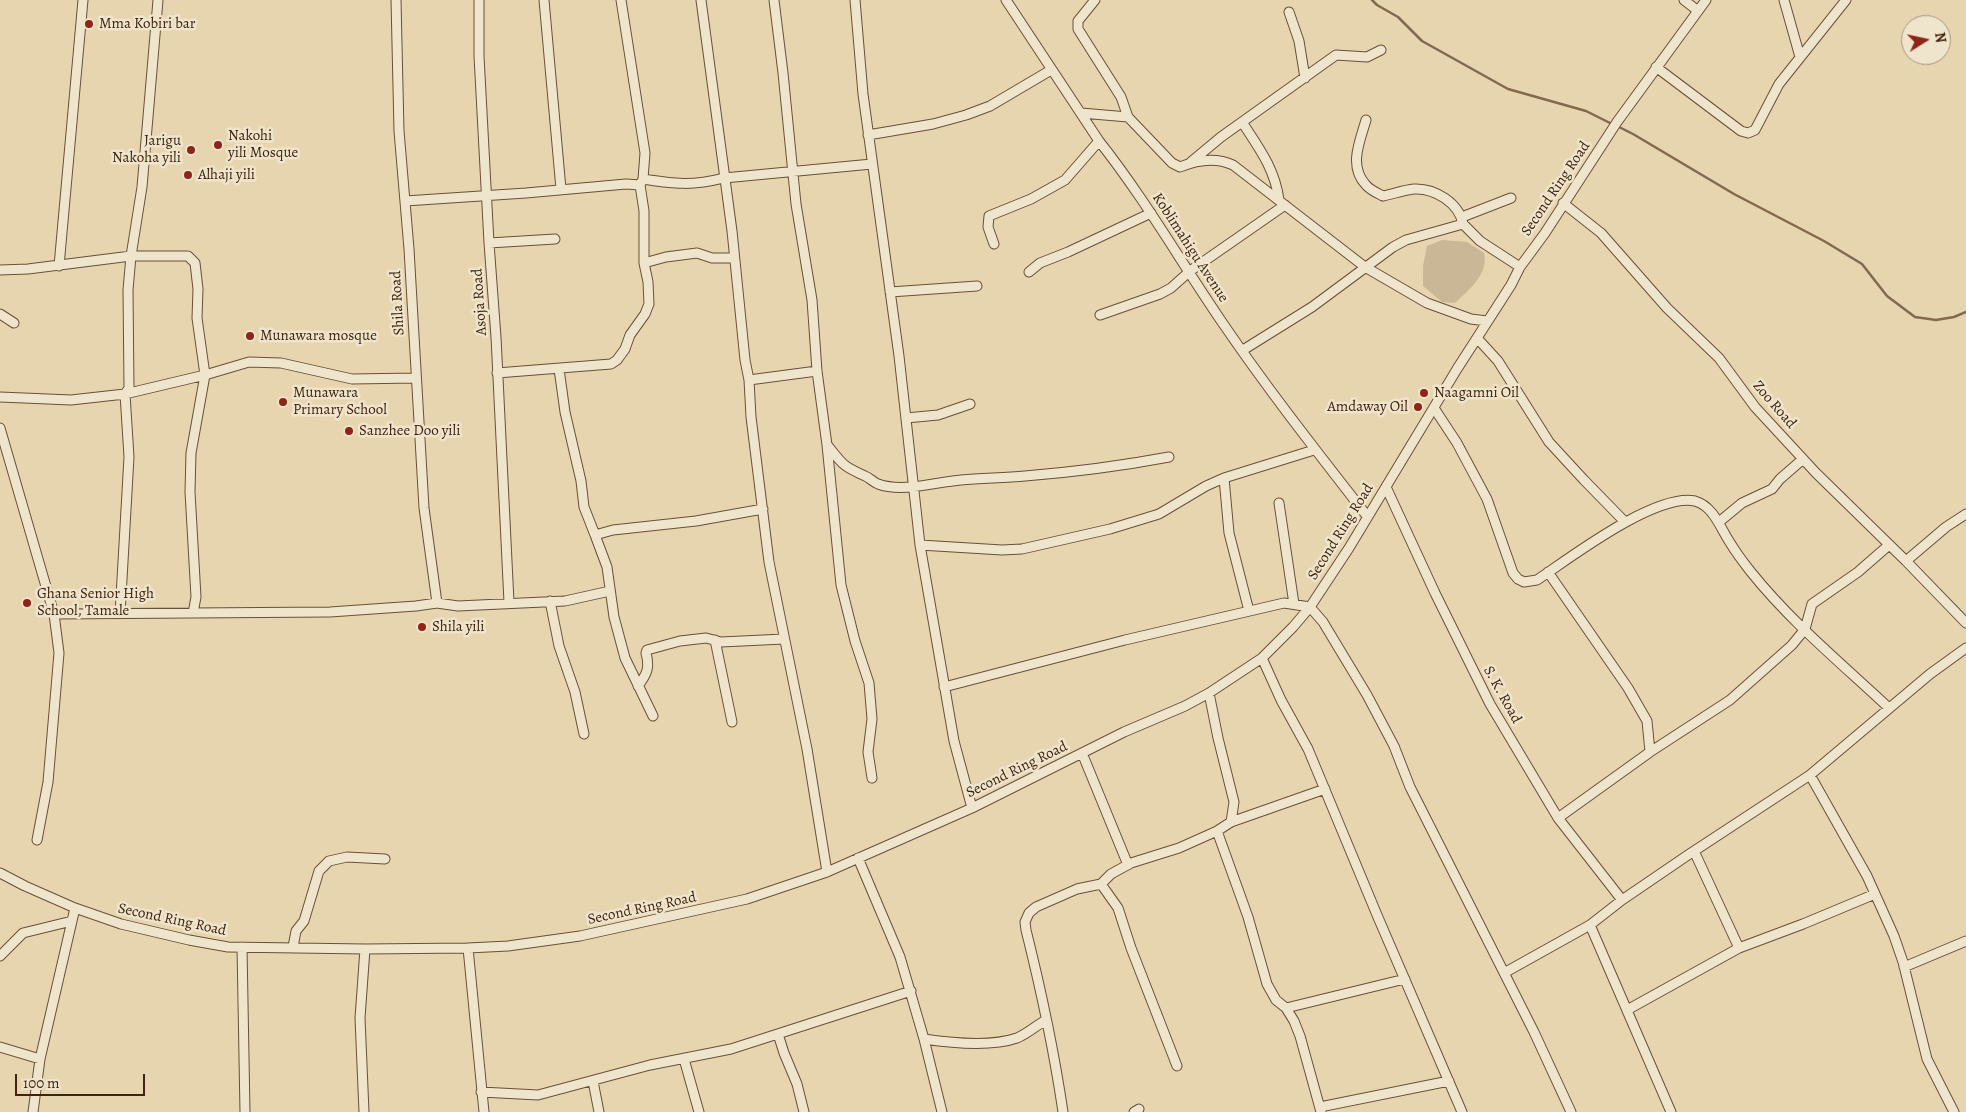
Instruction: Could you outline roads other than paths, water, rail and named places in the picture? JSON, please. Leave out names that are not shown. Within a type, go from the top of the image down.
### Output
[{"type":"street","points":[[59,266],[83,0]]},
{"type":"street","points":[[120,614],[129,457],[125,394],[128,388],[127,326],[131,256],[142,187],[158,0]]},
{"type":"street","name":"Shila Road","points":[[396,0],[398,106],[424,508],[438,603]]},
{"type":"street","name":"Asoja Road","points":[[479,0],[479,56],[496,337],[509,602]]},
{"type":"street","points":[[544,0],[561,190]]},
{"type":"street","points":[[497,373],[605,365],[617,360],[649,304],[648,282],[644,263],[642,182],[645,154],[621,0]]},
{"type":"street","points":[[701,0],[734,258],[769,562],[807,749],[827,872]]},
{"type":"street","points":[[774,0],[792,171],[812,300],[817,371],[827,445],[841,585],[855,641],[869,683],[872,719],[868,752],[872,778]]},
{"type":"street","points":[[855,0],[868,135],[906,418],[920,545],[954,741],[972,808]]},
{"type":"street","name":"Koblimahigu Avenue","points":[[1006,0],[1051,70],[1190,271],[1225,326],[1314,450],[1367,516]]},
{"type":"street","points":[[1095,0],[1078,21],[1078,28],[1121,97],[1128,117],[1172,163],[1180,167],[1190,163],[1224,160],[1282,202],[1365,267],[1428,303],[1471,319],[1487,321]]},
{"type":"street","points":[[1684,0],[1698,11]]},
{"type":"street","name":"Second Ring Road","points":[[0,873],[75,908],[121,924],[212,944],[365,949],[468,948],[508,946],[580,936],[660,920],[747,899],[827,872],[972,808],[1209,693],[1262,658],[1310,607],[1349,548],[1487,321],[1511,285],[1520,267],[1545,233],[1617,122],[1706,0]]},
{"type":"street","points":[[1784,0],[1800,57]]},
{"type":"street","points":[[1656,67],[1742,131],[1755,130],[1771,97],[1800,57],[1846,0]]},
{"type":"street","points":[[1289,12],[1299,41],[1305,78]]},
{"type":"street","points":[[1190,163],[1242,122],[1336,55],[1367,57],[1381,50]]},
{"type":"street","points":[[868,135],[926,125],[990,106],[1051,70]]},
{"type":"street","points":[[1081,113],[1128,117]]},
{"type":"street","points":[[1366,120],[1356,156],[1357,170],[1366,185],[1383,196],[1414,189],[1430,191],[1448,200],[1480,241],[1520,267]]},
{"type":"street","points":[[1242,122],[1271,168],[1282,202]]},
{"type":"street","points":[[994,244],[988,227],[989,216],[1031,200],[1065,180],[1099,141]]},
{"type":"street","points":[[405,201],[488,196],[642,182],[704,183],[724,178],[872,164]]},
{"type":"street","points":[[1243,350],[1312,308],[1393,247],[1406,240],[1462,220],[1511,198]]},
{"type":"street","points":[[1100,314],[1160,294],[1171,288],[1190,271],[1282,202]]},
{"type":"street","name":"Zoo Road","points":[[1563,203],[1601,233],[1667,308],[1719,358],[1755,407],[1803,459],[1966,623]]},
{"type":"street","points":[[1029,272],[1040,263],[1068,252],[1150,213]]},
{"type":"street","points":[[489,243],[555,239]]},
{"type":"street","points":[[644,263],[697,252],[712,258],[734,258]]},
{"type":"street","points":[[0,270],[59,266],[131,256],[188,256],[195,264],[198,290],[197,318],[205,375],[191,453],[190,492],[196,597],[193,614]]},
{"type":"street","points":[[890,292],[978,286]]},
{"type":"street","points":[[0,314],[14,323]]},
{"type":"street","points":[[1477,338],[1498,361],[1549,442],[1625,522]]},
{"type":"street","points":[[0,397],[71,400],[125,394],[205,375],[249,362],[270,362],[352,379],[416,378]]},
{"type":"street","points":[[558,369],[581,481],[584,507],[607,566],[620,642],[625,658],[653,716]]},
{"type":"street","points":[[748,380],[817,371]]},
{"type":"street","points":[[906,418],[938,415],[970,404]]},
{"type":"street","points":[[1434,408],[1457,443],[1487,499],[1513,573],[1518,579],[1524,582],[1537,580],[1625,522],[1659,507],[1686,501],[1696,502],[1707,508],[1719,522],[1728,540],[1750,571],[1782,607],[1889,708]]},
{"type":"street","points":[[0,428],[54,614],[59,654],[48,782],[37,840]]},
{"type":"street","points":[[827,445],[844,466],[878,484],[894,487],[1111,467],[1168,457]]},
{"type":"street","points":[[920,545],[1002,550],[1022,549],[1110,529],[1158,514],[1206,486],[1224,478],[1314,450]]},
{"type":"street","points":[[1719,522],[1739,504],[1772,489],[1780,479],[1803,459]]},
{"type":"street","points":[[1224,478],[1229,533],[1249,611]]},
{"type":"street","name":"S. K. Road","points":[[1386,487],[1434,593],[1490,704],[1558,818],[1622,900]]},
{"type":"street","points":[[1279,503],[1294,604]]},
{"type":"street","points":[[595,535],[613,530],[696,521],[763,509]]},
{"type":"street","points":[[1906,561],[1946,527],[1966,514]]},
{"type":"street","points":[[1558,818],[1650,752],[1730,700],[1792,646],[1805,629],[1812,604],[1858,572],[1889,545]]},
{"type":"street","points":[[1548,572],[1628,688],[1647,721],[1650,752]]},
{"type":"street","points":[[54,614],[330,612],[438,603],[458,606],[509,602],[565,601],[610,591]]},
{"type":"street","points":[[550,601],[559,646],[575,692],[584,734]]},
{"type":"street","points":[[944,687],[1125,640],[1284,603],[1310,607],[1323,622],[1367,695],[1394,746],[1410,787],[1534,1032],[1571,1112]]},
{"type":"street","points":[[638,686],[647,674],[649,667],[647,650],[680,641],[706,638],[721,642],[784,639]]},
{"type":"street","points":[[715,640],[732,722]]},
{"type":"street","points":[[1504,973],[1590,925],[1622,900],[1810,775],[1930,674],[1966,648]]},
{"type":"street","points":[[1262,658],[1281,700],[1308,749],[1377,916],[1462,1112]]},
{"type":"street","points":[[1209,693],[1234,802],[1231,822]]},
{"type":"street","points":[[1082,753],[1128,865]]},
{"type":"street","points":[[1810,775],[1868,878],[1894,936],[1904,967],[1927,1059],[1954,1112]]},
{"type":"street","points":[[1063,1112],[1025,922],[1029,913],[1036,906],[1077,890],[1101,884],[1111,874],[1128,865],[1179,848],[1217,831],[1231,822],[1325,789]]},
{"type":"street","points":[[1217,831],[1248,917],[1267,984],[1276,1000],[1286,1008],[1294,1021],[1303,1043],[1321,1110],[1449,1081]]},
{"type":"street","points":[[1694,851],[1739,948]]},
{"type":"street","points":[[292,947],[296,931],[304,920],[319,871],[329,861],[348,857],[385,860]]},
{"type":"street","points":[[858,858],[900,957],[911,991],[942,1112]]},
{"type":"street","points":[[1101,884],[1118,908],[1137,965],[1177,1066]]},
{"type":"street","points":[[1626,1010],[1739,948],[1875,894]]},
{"type":"street","points":[[33,1112],[40,1060],[75,908]]},
{"type":"street","points":[[0,956],[23,932],[72,921]]},
{"type":"street","points":[[1590,925],[1671,1112]]},
{"type":"street","points":[[1904,967],[1966,941]]},
{"type":"street","points":[[242,946],[245,1112]]},
{"type":"street","points":[[468,948],[484,1112]]},
{"type":"street","points":[[364,1112],[360,1018],[365,949]]},
{"type":"street","points":[[1286,1008],[1405,979]]},
{"type":"street","points":[[481,1092],[538,1095],[650,1065],[731,1050],[911,991]]},
{"type":"street","points":[[924,1039],[1002,1042],[1018,1037],[1046,1020]]},
{"type":"street","points":[[778,1034],[797,1084],[804,1112]]},
{"type":"street","points":[[0,1047],[40,1060]]},
{"type":"street","points":[[684,1058],[699,1112]]},
{"type":"street","points":[[593,1081],[599,1112]]},
{"type":"waterway","points":[[1372,0],[1398,17],[1422,41],[1508,89],[1586,111],[1612,124]]},
{"type":"waterway","points":[[1617,126],[1734,194],[1824,241],[1862,264],[1887,296],[1915,317],[1936,320],[1954,317],[1966,312]]},
{"type":"place","name":"Mma Kobiri bar","points":[[89,24]]},
{"type":"place","name":"Nakohi yili Mosque","points":[[218,145]]},
{"type":"place","name":"Jarigu Nakoha yili","points":[[191,150]]},
{"type":"place","name":"Alhaji yili","points":[[188,175]]},
{"type":"place","name":"Munawara mosque","points":[[250,336]]},
{"type":"place","name":"Naagamni Oil","points":[[1424,393]]},
{"type":"place","name":"Munawara Primary School","points":[[283,402]]},
{"type":"place","name":"Amdaway Oil","points":[[1418,407]]},
{"type":"place","name":"Sanzhee Doo yili","points":[[349,431]]},
{"type":"place","name":"Ghana Senior High School, Tamale","points":[[27,603]]},
{"type":"place","name":"Shila yili","points":[[422,627]]}]
